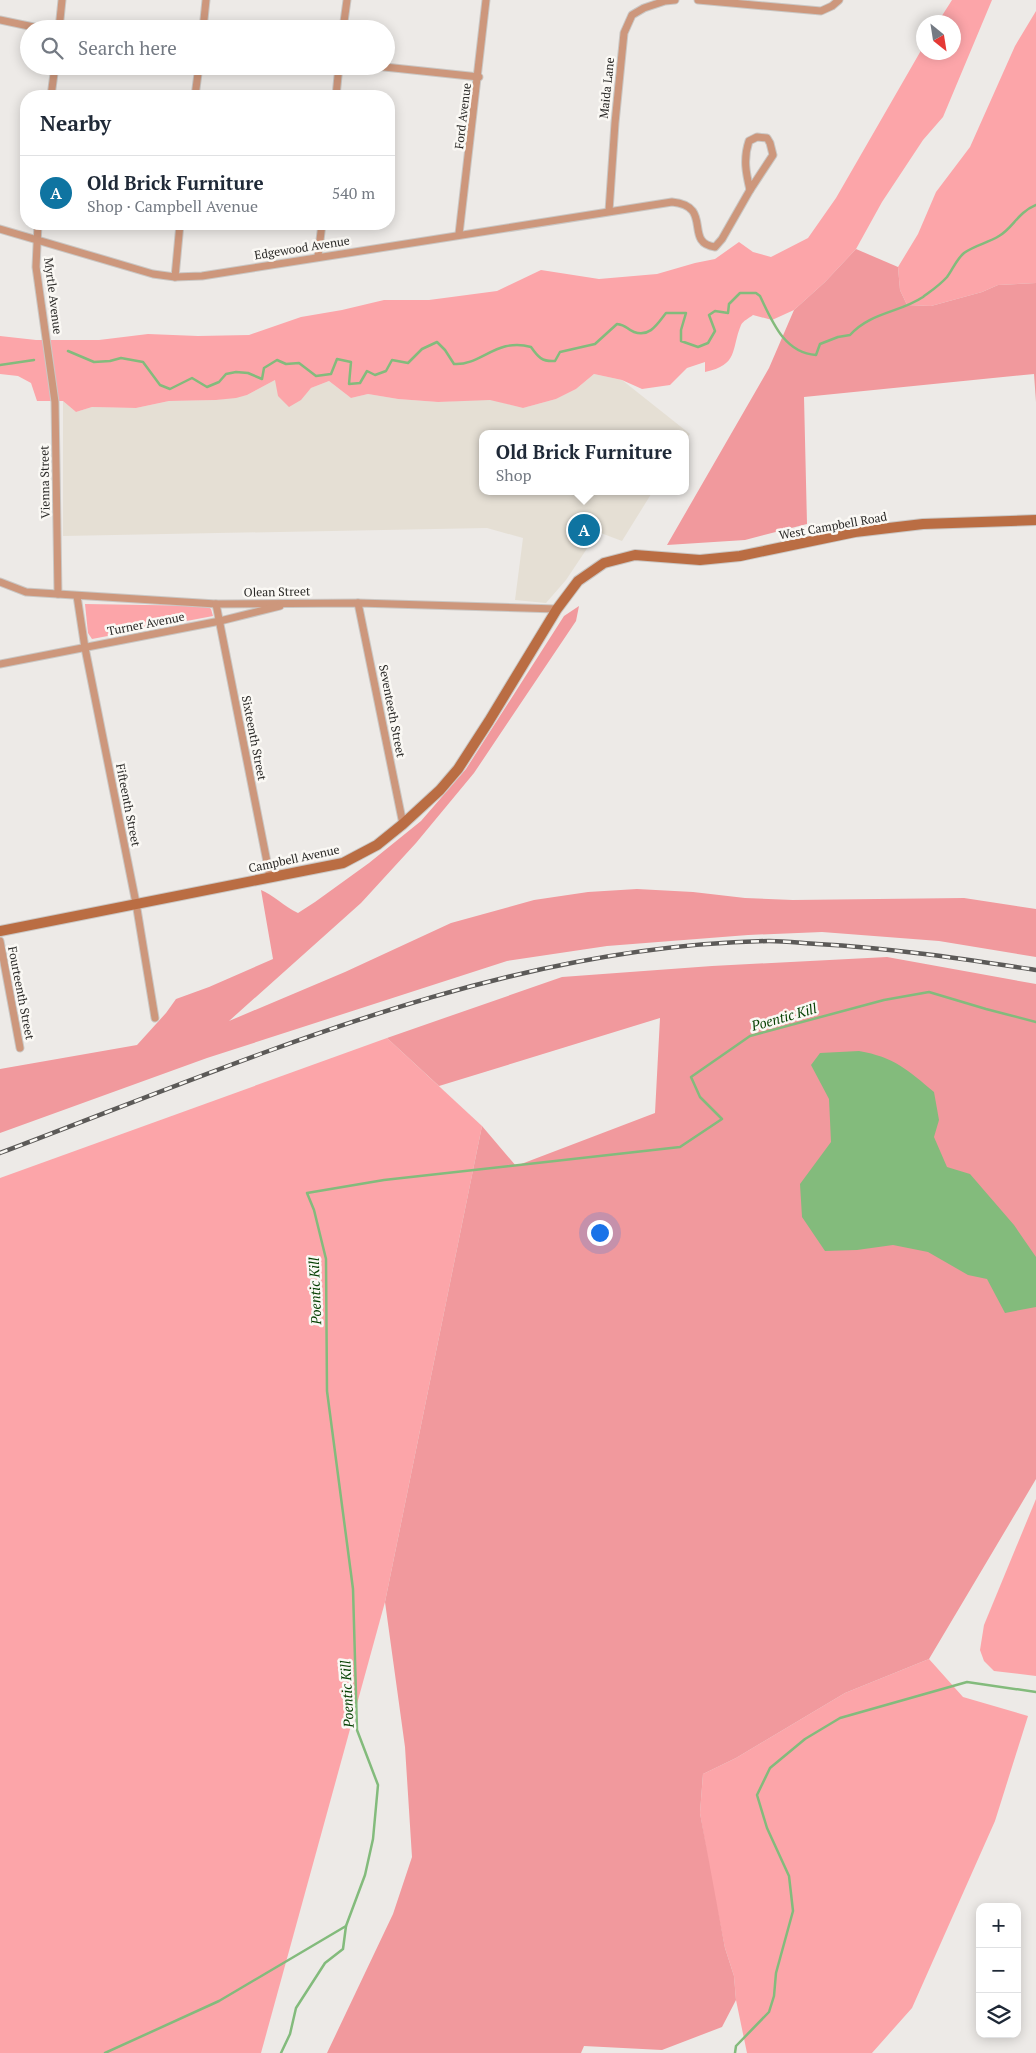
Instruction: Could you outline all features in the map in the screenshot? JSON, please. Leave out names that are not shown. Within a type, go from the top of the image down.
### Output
[{"type":"street","points":[[60,20],[62,0]]},
{"type":"street","points":[[204,20],[206,0]]},
{"type":"street","points":[[344,20],[347,0]]},
{"type":"street","name":"Ford Avenue","points":[[459,234],[479,77],[486,0]]},
{"type":"street","name":"Maida Lane","points":[[609,211],[624,33],[632,14],[665,1],[675,0]]},
{"type":"street","points":[[698,0],[821,11],[839,0]]},
{"type":"street","points":[[0,20],[20,24]]},
{"type":"street","points":[[395,68],[479,77]]},
{"type":"street","points":[[53,90],[54,75]]},
{"type":"street","points":[[196,90],[198,75]]},
{"type":"street","points":[[337,90],[338,75]]},
{"type":"street","points":[[757,137],[767,138],[770,142],[772,155],[750,190],[745,167],[747,147],[749,141],[757,137]]},
{"type":"street","name":"Edgewood Avenue","points":[[0,228],[153,274],[175,277],[202,276],[318,256],[672,202],[682,203],[690,207],[695,213],[702,242],[706,246],[715,247],[722,239],[750,190]]},
{"type":"street","name":"Myrtle Avenue","points":[[38,230],[36,267],[52,370]]},
{"type":"street","points":[[175,277],[179,230]]},
{"type":"street","points":[[318,256],[321,230]]},
{"type":"street","name":"Vienna Street","points":[[52,370],[55,402],[58,594]]},
{"type":"street","name":"West Campbell Road","points":[[634,555],[700,560],[740,556],[865,531],[923,524],[1036,520]]},
{"type":"street","name":"Campbell Avenue","points":[[0,932],[136,903],[343,863],[377,845],[440,790],[458,769],[557,609],[578,582],[596,568],[614,559],[634,555]]},
{"type":"street","name":"Olean Street","points":[[0,582],[26,592],[216,604],[295,602],[557,609]]},
{"type":"street","name":"Fifteenth Street","points":[[76,596],[136,903],[154,1018]]},
{"type":"street","name":"Turner Avenue","points":[[0,664],[220,621],[295,602]]},
{"type":"street","name":"Seventeeth Street","points":[[358,603],[403,824]]},
{"type":"street","name":"Sixteenth Street","points":[[216,604],[270,877]]},
{"type":"street","name":"Fourteenth Street","points":[[0,941],[20,1048]]},
{"type":"shaded area","points":[[952,0],[992,0],[943,117],[923,140],[882,202],[856,249],[825,282],[794,310],[772,320],[753,315],[745,321],[741,325],[729,360],[716,369],[705,372],[705,362],[687,368],[670,385],[642,389],[622,380],[594,374],[576,389],[556,399],[523,408],[490,400],[438,402],[398,399],[368,394],[351,398],[329,381],[311,388],[301,400],[289,407],[278,396],[275,380],[247,395],[236,398],[169,401],[136,408],[92,407],[76,412],[63,401],[37,401],[31,383],[18,376],[0,374],[0,336],[36,340],[99,340],[148,334],[198,336],[249,335],[301,317],[384,300],[429,300],[497,291],[541,270],[599,279],[657,274],[715,259],[739,242],[753,252],[771,257],[808,238],[836,198],[916,59],[961,60],[961,15],[942,15]]},
{"type":"shaded area","points":[[1036,11],[1036,283],[998,285],[982,292],[931,306],[907,305],[900,290],[898,267],[918,234],[936,192],[970,147],[1015,46]]},
{"type":"shaded area","points":[[856,249],[898,267],[900,290],[907,305],[931,306],[982,292],[998,285],[1036,283],[1036,402],[1034,374],[804,397],[807,524],[745,540],[667,545],[769,368],[794,310],[825,282]]},
{"type":"shaded area","points":[[594,374],[622,380],[685,430],[479,430],[479,495],[651,495],[622,541],[598,532],[566,580],[546,603],[515,600],[523,538],[487,528],[63,536],[63,401],[76,412],[92,407],[136,408],[169,401],[216,400],[247,395],[275,380],[301,399],[311,388],[329,381],[351,398],[368,394],[398,399],[438,402],[490,399],[523,408],[556,399],[576,389]]},
{"type":"shaded area","points":[[85,604],[207,606],[211,609],[213,616],[92,639],[88,633]]},
{"type":"shaded area","points":[[579,606],[576,621],[474,773],[416,843],[361,903],[229,1021],[345,972],[451,923],[534,900],[588,892],[637,889],[793,900],[964,898],[1036,909],[1036,957],[939,941],[822,932],[748,935],[607,946],[507,961],[207,1058],[0,1133],[0,1069],[137,1045],[176,999],[273,959],[261,890],[298,913],[369,863],[421,821],[466,769],[564,616]]},
{"type":"shaded area","points":[[887,957],[1036,984],[1036,1479],[929,1659],[845,1693],[736,1758],[703,1774],[700,1813],[725,1948],[734,1976],[736,2000],[722,2027],[662,2050],[584,2046],[581,2053],[327,2053],[393,1914],[412,1857],[405,1747],[385,1602],[482,1126],[516,1166],[655,1113],[660,1018],[439,1086],[387,1038],[562,977],[712,966]]},
{"type":"shaded area","points":[[387,1038],[482,1126],[385,1602],[261,2053],[0,2053],[0,1178]]},
{"type":"shaded area","points":[[859,1051],[891,1061],[916,1077],[934,1092],[939,1120],[934,1137],[947,1167],[970,1174],[1014,1225],[1036,1257],[1036,1307],[1005,1313],[987,1279],[968,1275],[928,1252],[893,1245],[857,1250],[825,1251],[802,1217],[800,1184],[831,1142],[829,1099],[811,1065],[820,1053]]},
{"type":"shaded area","points":[[1036,1499],[1036,1676],[994,1671],[984,1661],[980,1650],[984,1625]]},
{"type":"shaded area","points":[[929,1659],[963,1697],[1028,1716],[995,1821],[912,2008],[872,2053],[747,2053],[736,2000],[734,1976],[725,1948],[700,1813],[703,1774],[736,1758],[845,1693]]},
{"type":"waterway","points":[[68,351],[94,362],[121,358],[143,362],[160,385],[170,389],[192,378],[207,387],[219,382],[226,374],[236,372],[248,373],[262,379],[264,368],[277,360],[286,364],[299,363],[316,376],[331,374],[337,359],[351,362],[349,384],[360,383],[367,371],[375,375],[386,371],[392,360],[408,363],[422,349],[437,342],[454,364],[473,361],[499,349],[519,345],[531,347],[544,360],[555,361],[560,352],[595,344],[617,324],[623,325],[631,331],[645,333],[657,325],[666,313],[686,313],[681,330],[681,341],[698,347],[708,343],[715,331],[709,315],[715,311],[728,313],[729,304],[740,293],[756,293],[760,296],[769,315],[787,342],[805,353],[816,355],[820,344],[838,337],[850,335],[858,327],[876,317],[923,297],[947,277],[964,253],[999,236],[1024,212],[1036,205]]},
{"type":"waterway","points":[[0,365],[34,360]]},
{"type":"waterway","name":"Poentic Kill","points":[[105,2053],[219,2001],[346,1926],[365,1875],[373,1839],[378,1785],[357,1730],[353,1589],[327,1391],[326,1259],[314,1210],[307,1193],[384,1180],[680,1147],[722,1119],[700,1097],[691,1077],[750,1036],[884,1000],[929,992],[1036,1022]]},
{"type":"waterway","points":[[735,2053],[736,2046],[769,2012],[774,1996],[776,1973],[793,1911],[789,1876],[767,1828],[757,1795],[770,1768],[805,1739],[840,1718],[967,1682],[1036,1692]]},
{"type":"waterway","points":[[281,2053],[290,2034],[296,2008],[325,1963],[343,1949],[346,1926]]},
{"type":"railway","points":[[0,1153],[281,1046],[377,1014],[473,986],[570,963],[669,948],[775,941],[900,951],[1036,970]]},
{"type":"place","name":"Old Brick Furniture","points":[[584,530]]}]
